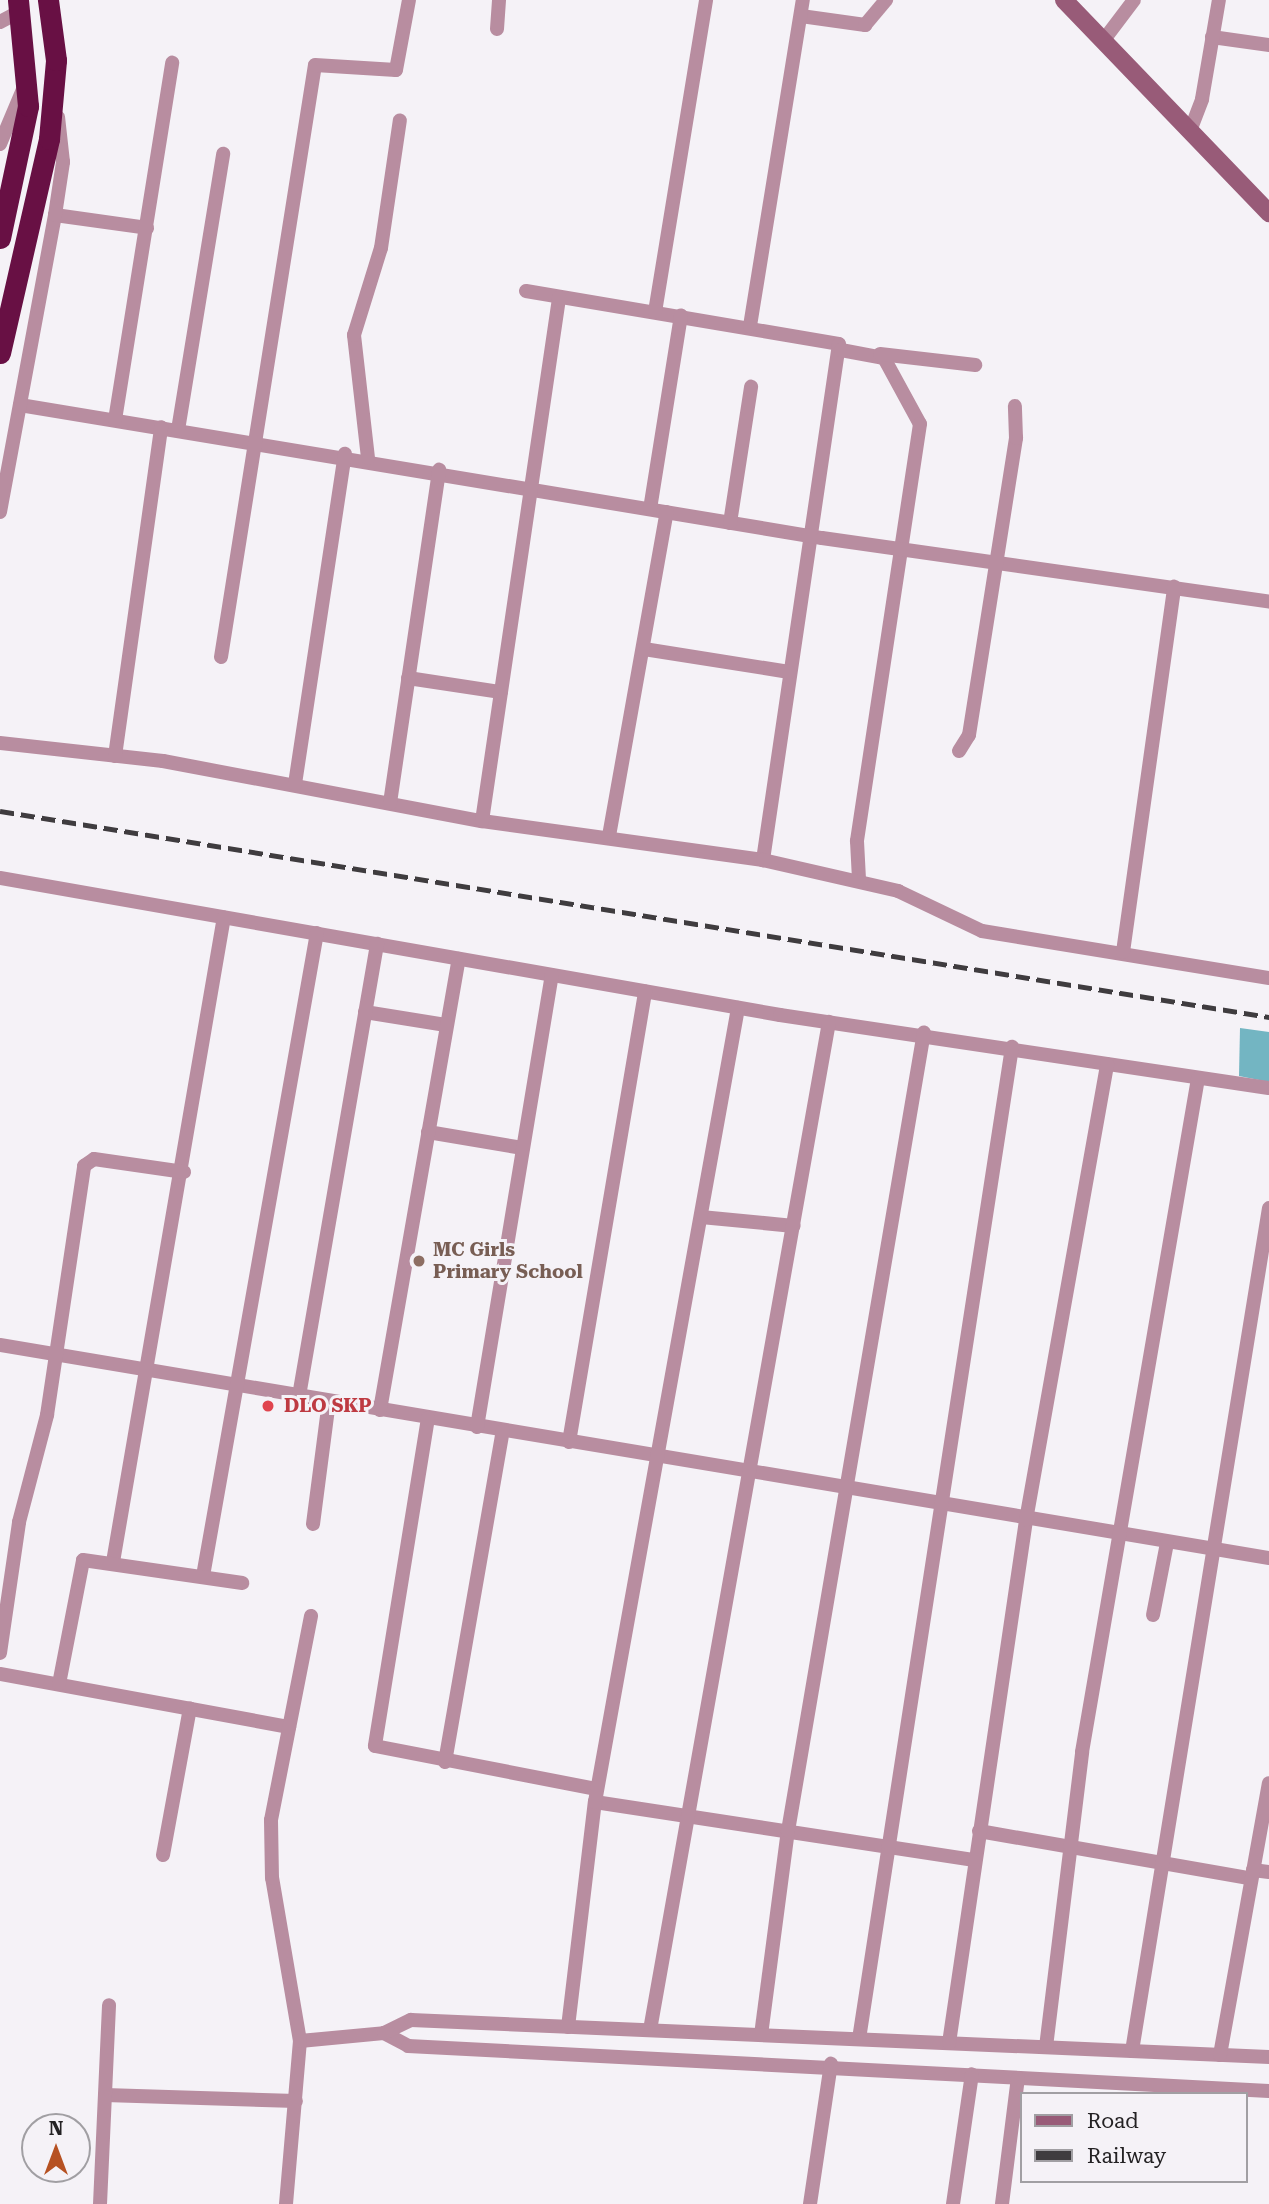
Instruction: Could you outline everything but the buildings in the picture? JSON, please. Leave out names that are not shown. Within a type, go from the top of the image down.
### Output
[{"type":"highway","points":[[0,353],[49,139],[54,88],[48,0]]},
{"type":"highway","points":[[0,238],[22,142],[28,79],[19,6]]},
{"type":"main road","points":[[1064,0],[1269,213]]},
{"type":"street","points":[[221,657],[315,65],[396,71],[409,0]]},
{"type":"street","points":[[497,29],[499,0]]},
{"type":"street","points":[[655,312],[706,0]]},
{"type":"street","points":[[750,326],[803,0]]},
{"type":"street","points":[[801,16],[865,25],[886,0]]},
{"type":"street","points":[[1103,41],[1134,0]]},
{"type":"street","points":[[1189,131],[1219,0]]},
{"type":"street","points":[[0,22],[19,6]]},
{"type":"street","points":[[1212,37],[1269,46]]},
{"type":"street","points":[[115,421],[172,63]]},
{"type":"street","points":[[0,144],[28,79]]},
{"type":"street","points":[[0,512],[63,162],[54,88]]},
{"type":"street","points":[[368,458],[354,335],[381,248],[400,120]]},
{"type":"street","points":[[178,430],[223,154]]},
{"type":"street","points":[[55,215],[147,228]]},
{"type":"street","points":[[526,291],[833,339],[841,350],[807,535],[763,860]]},
{"type":"street","points":[[482,821],[559,298]]},
{"type":"street","points":[[650,509],[681,315]]},
{"type":"street","points":[[841,350],[975,365]]},
{"type":"street","points":[[859,880],[857,841],[897,549],[920,417],[880,354]]},
{"type":"street","points":[[730,523],[751,387]]},
{"type":"street","points":[[20,405],[345,454],[730,523],[1269,602]]},
{"type":"street","points":[[959,751],[969,735],[992,563],[1016,438],[1016,406]]},
{"type":"street","points":[[116,755],[161,427]]},
{"type":"street","points":[[295,783],[345,454]]},
{"type":"street","points":[[390,803],[439,471]]},
{"type":"street","points":[[610,836],[667,512]]},
{"type":"street","points":[[1123,952],[1174,587]]},
{"type":"street","points":[[644,649],[789,672]]},
{"type":"street","points":[[408,678],[501,692]]},
{"type":"street","points":[[0,743],[116,755],[295,783],[482,821],[610,836],[763,860],[859,880],[982,931],[1269,978]]},
{"type":"street","points":[[0,878],[738,1008],[829,1022],[924,1032],[1107,1064],[1269,1088]]},
{"type":"street","points":[[113,1562],[145,1370],[184,1172],[224,917]]},
{"type":"street","points":[[203,1576],[317,933]]},
{"type":"street","points":[[299,1396],[377,944]]},
{"type":"street","points":[[380,1410],[459,958]]},
{"type":"street","points":[[477,1427],[552,975]]},
{"type":"street","points":[[569,1442],[645,992]]},
{"type":"street","points":[[568,2027],[596,1796],[738,1008]]},
{"type":"street","points":[[365,1012],[446,1025]]},
{"type":"street","points":[[650,2030],[829,1022]]},
{"type":"street","points":[[761,2035],[788,1831],[924,1032]]},
{"type":"street","points":[[859,2039],[884,1846],[1012,1047]]},
{"type":"street","points":[[948,2043],[979,1831],[1000,1730],[1026,1520],[1107,1064]]},
{"type":"street","points":[[1046,2047],[1074,1849],[1082,1752],[1198,1078]]},
{"type":"street","points":[[428,1132],[523,1149]]},
{"type":"street","points":[[0,1653],[54,1355],[85,1163],[99,1160],[184,1172]]},
{"type":"street","points":[[1132,2051],[1160,1864],[1216,1550],[1269,1208]]},
{"type":"street","points":[[701,1217],[794,1226]]},
{"type":"street","points":[[0,1346],[1026,1520],[1269,1558]]},
{"type":"street","points":[[313,1524],[329,1401]]},
{"type":"street","points":[[428,1418],[374,1742],[381,1751],[445,1762],[688,1817],[975,1860]]},
{"type":"street","points":[[445,1762],[503,1431]]},
{"type":"street","points":[[1153,1615],[1167,1543]]},
{"type":"street","points":[[60,1684],[78,1564],[113,1562],[243,1583]]},
{"type":"street","points":[[286,2204],[300,2040],[270,1855],[289,1727],[311,1616]]},
{"type":"street","points":[[0,1674],[289,1727]]},
{"type":"street","points":[[163,1855],[190,1708]]},
{"type":"street","points":[[1220,2055],[1269,1783]]},
{"type":"street","points":[[979,1831],[1160,1864],[1251,1874],[1269,1872]]},
{"type":"street","points":[[100,2204],[109,2005]]},
{"type":"street","points":[[300,2040],[384,2033],[411,2020],[1269,2057]]},
{"type":"street","points":[[384,2033],[408,2046],[831,2064],[1018,2078],[1269,2091]]},
{"type":"street","points":[[810,2204],[831,2064]]},
{"type":"street","points":[[953,2204],[972,2074]]},
{"type":"street","points":[[1002,2204],[1018,2078]]},
{"type":"street","points":[[105,2095],[296,2101]]},
{"type":"water","points":[[1240,1028],[1269,1032],[1269,1082],[1239,1076]]},
{"type":"railway","points":[[0,811],[1269,1017]]},
{"type":"place","name":"MC Girls Primary School","points":[[419,1261]]},
{"type":"place","name":"DLO SKP","points":[[268,1406]]}]
